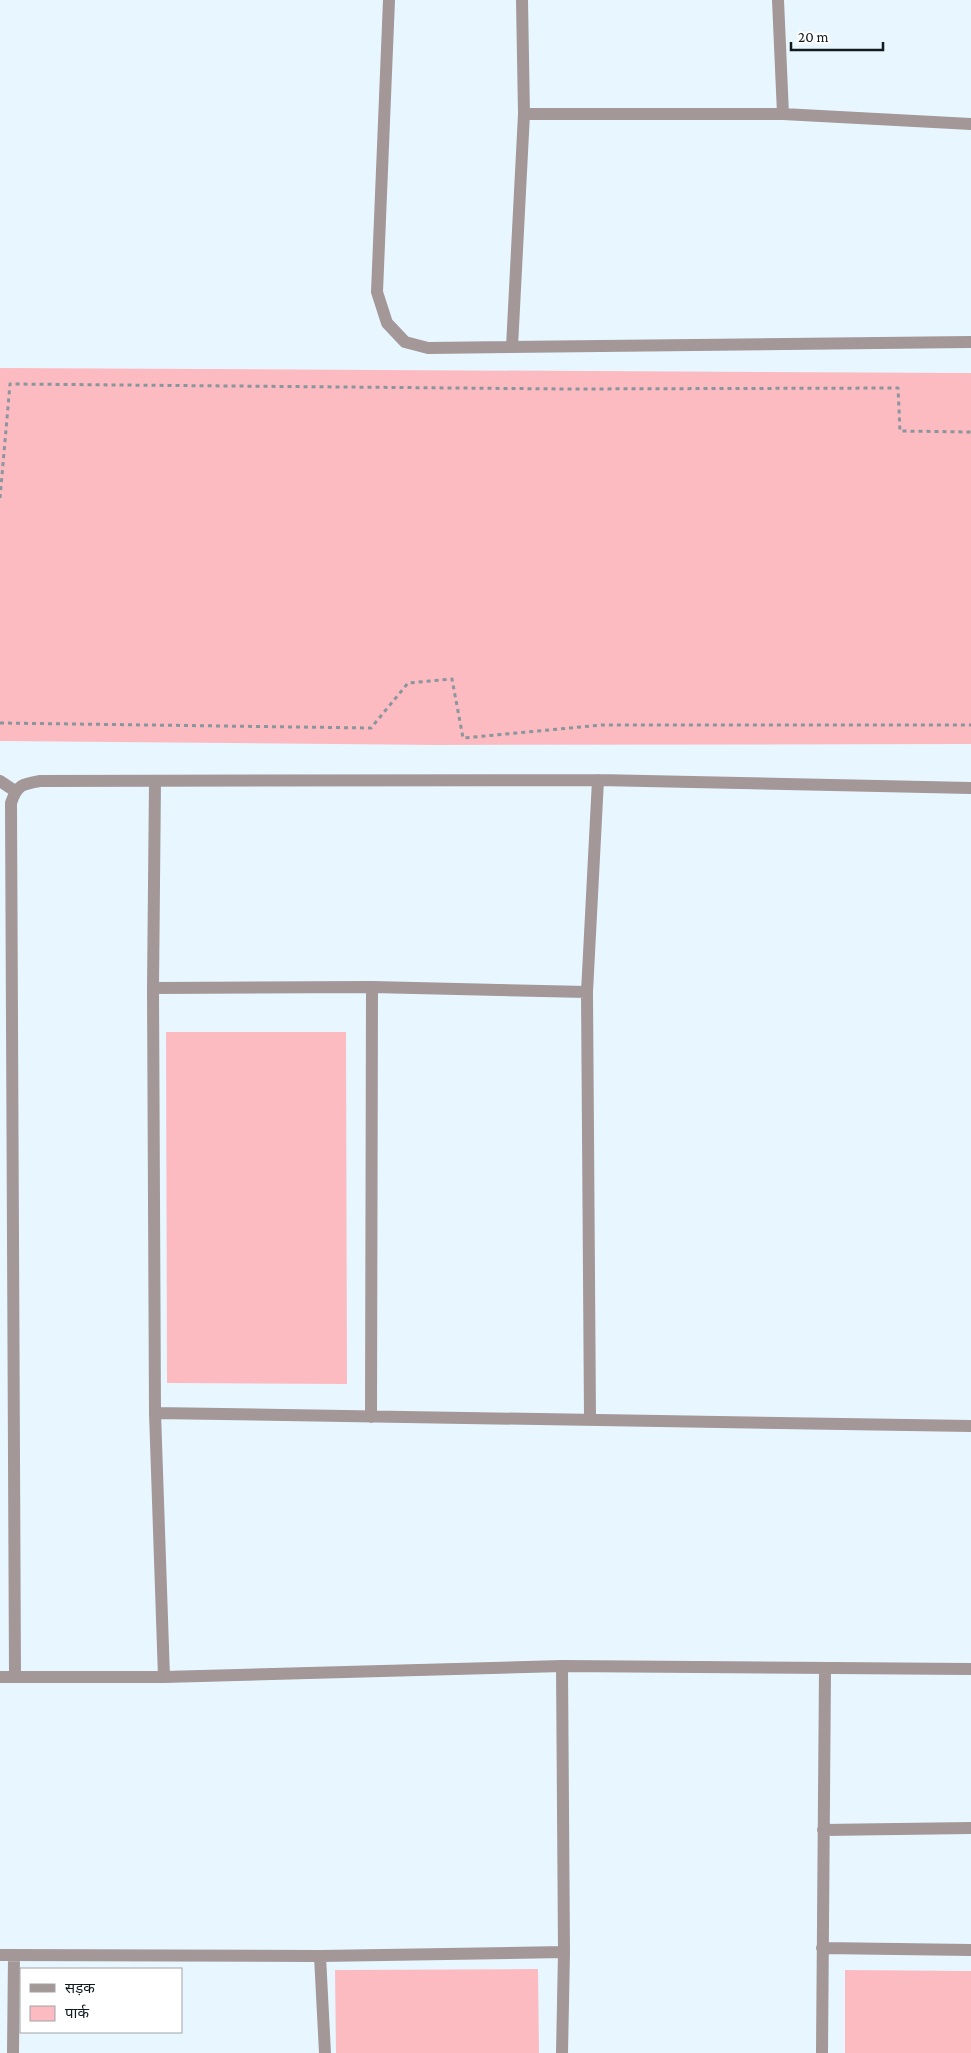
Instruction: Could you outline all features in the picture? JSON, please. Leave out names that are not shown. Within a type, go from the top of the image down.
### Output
[{"type":"street","points":[[389,0],[377,292],[387,323],[405,342],[428,348],[971,342]]},
{"type":"street","points":[[512,346],[524,114],[522,0]]},
{"type":"street","points":[[778,0],[783,114]]},
{"type":"street","points":[[524,114],[783,114],[971,124]]},
{"type":"street","points":[[590,1418],[587,992],[598,780]]},
{"type":"street","points":[[15,1677],[12,803],[16,791],[24,784],[40,781],[598,780],[971,788]]},
{"type":"street","points":[[0,782],[16,791]]},
{"type":"street","points":[[155,782],[152,988],[155,1412],[164,1677]]},
{"type":"street","points":[[152,988],[372,987],[587,992]]},
{"type":"street","points":[[371,1417],[372,987]]},
{"type":"street","points":[[155,1412],[971,1426]]},
{"type":"street","points":[[0,1677],[164,1677],[562,1666],[971,1669]]},
{"type":"street","points":[[562,1666],[564,1952],[562,2053]]},
{"type":"street","points":[[822,2053],[825,1669]]},
{"type":"street","points":[[823,1830],[971,1828]]},
{"type":"street","points":[[822,1948],[971,1950]]},
{"type":"street","points":[[0,1955],[320,1956],[564,1952]]},
{"type":"street","points":[[13,2053],[14,1955]]},
{"type":"street","points":[[320,1956],[325,2053]]},
{"type":"path","points":[[0,498],[10,384],[557,389],[898,388],[900,432],[971,432]]},
{"type":"path","points":[[0,723],[371,728],[408,683],[452,679],[463,738],[601,725],[971,725]]},
{"type":"green space","points":[[0,368],[971,373],[971,744],[438,745],[0,741]]},
{"type":"green space","points":[[166,1032],[346,1032],[347,1384],[167,1383]]},
{"type":"green space","points":[[538,1969],[539,2053],[336,2053],[335,1970]]},
{"type":"green space","points":[[845,1970],[971,1971],[971,2053],[845,2053]]}]
